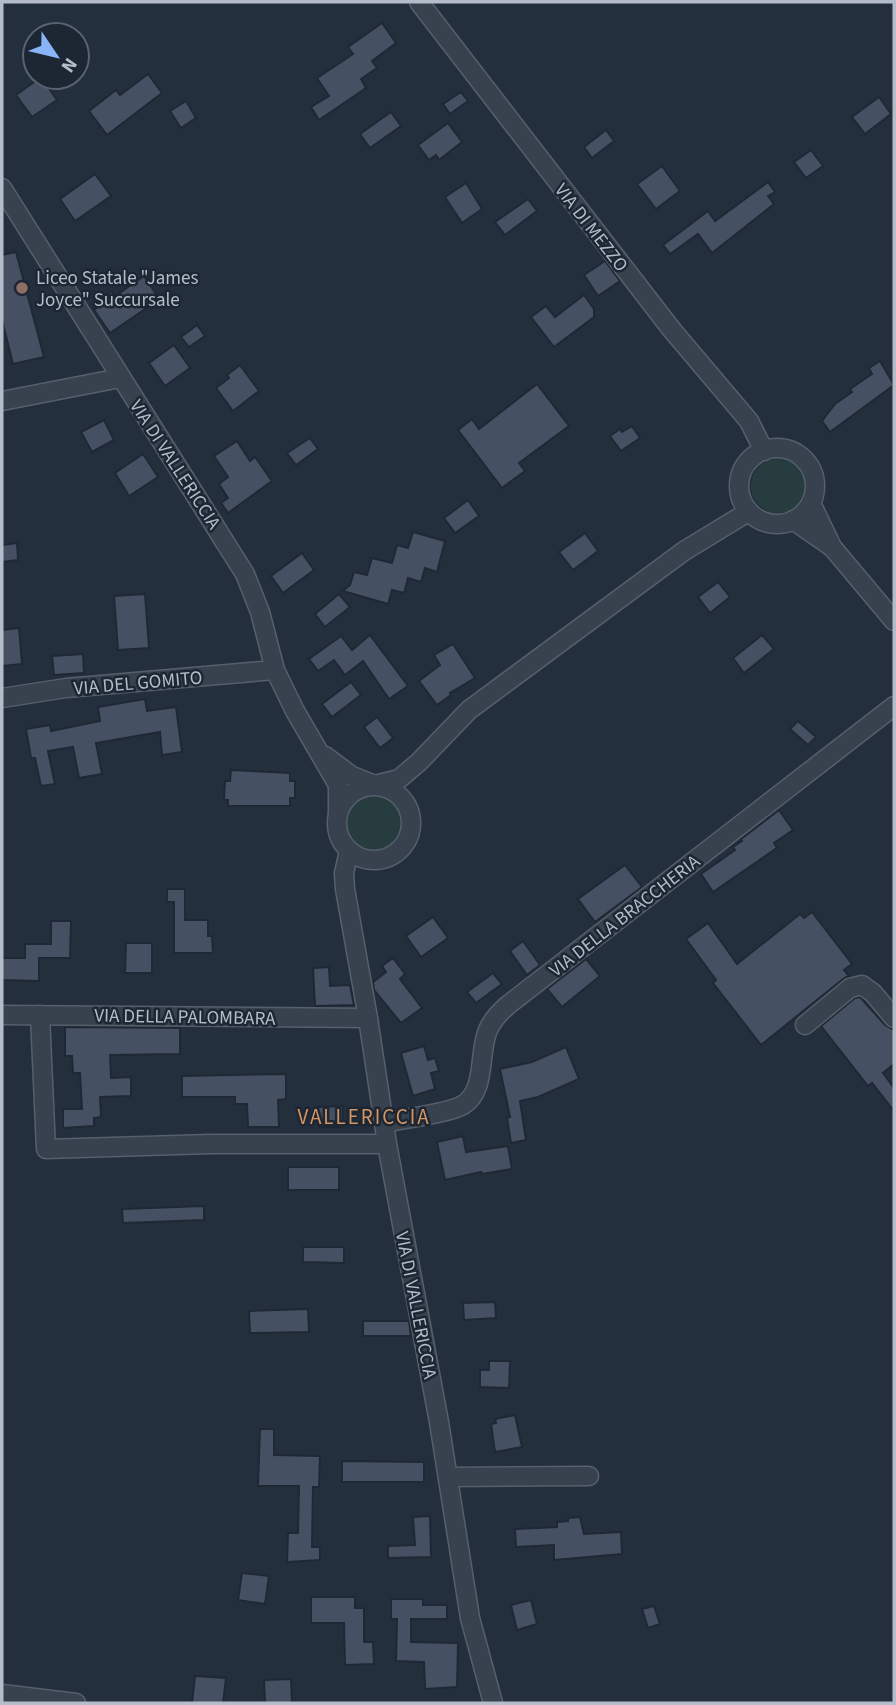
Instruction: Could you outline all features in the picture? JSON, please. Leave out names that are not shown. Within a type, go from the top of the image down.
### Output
[{"type":"street","name":"VIA DI MEZZO","points":[[419,2],[672,330],[749,421],[764,451]]},
{"type":"street","name":"VIA DI VALLERICCIA","points":[[2,188],[245,574],[260,612],[275,670],[295,711],[338,785],[338,833],[349,851],[344,875],[348,906],[387,1144],[448,1477],[470,1618],[493,1703]]},
{"type":"street","points":[[2,401],[120,378]]},
{"type":"street","points":[[784,449],[801,457],[810,467],[814,479],[811,503],[803,513],[782,524],[769,524],[758,519],[748,512],[739,489],[745,466],[753,457],[764,451],[784,449]]},
{"type":"street","points":[[811,503],[832,547],[894,621]]},
{"type":"street","points":[[338,812],[344,800],[354,791],[399,779],[469,710],[684,551],[748,512]]},
{"type":"street","points":[[793,520],[832,547]]},
{"type":"street","name":"VIA DEL GOMITO","points":[[2,698],[66,688],[275,670]]},
{"type":"street","name":"VIA DELLA BRACCHERIA","points":[[384,1123],[456,1108],[467,1101],[477,1083],[486,1032],[506,1007],[894,706]]},
{"type":"street","name":"VIA DI VALLERICCIA","points":[[322,754],[352,776],[398,794],[407,804],[411,816],[410,831],[400,850],[387,858],[373,860],[354,879],[348,906]]},
{"type":"street","points":[[411,816],[413,777],[419,762]]},
{"type":"street","points":[[349,851],[364,859],[373,860]]},
{"type":"street","points":[[804,1025],[850,988],[859,985],[870,990],[894,1018]]},
{"type":"street","name":"VIA DELLA PALOMBARA","points":[[2,1015],[368,1018]]},
{"type":"street","points":[[40,1015],[46,1149],[210,1144],[387,1144]]},
{"type":"street","points":[[448,1477],[589,1476]]},
{"type":"street","points":[[2,1694],[76,1703]]},
{"type":"green space","points":[[778,459],[797,467],[805,486],[797,505],[778,513],[759,505],[751,486],[759,467]]},
{"type":"green space","points":[[374,796],[393,804],[401,823],[393,842],[374,850],[355,842],[347,823],[355,804]]},
{"type":"building","points":[[382,23],[396,43],[372,61],[377,68],[361,79],[366,88],[319,120],[311,107],[329,96],[317,78],[353,54],[348,47]]},
{"type":"building","points":[[148,74],[162,93],[107,135],[89,111],[116,90],[120,95]]},
{"type":"building","points":[[22,91],[51,91],[57,100],[32,117],[16,95]]},
{"type":"building","points":[[461,92],[468,101],[450,114],[443,104]]},
{"type":"building","points":[[879,97],[891,114],[865,134],[852,117]]},
{"type":"building","points":[[186,101],[196,118],[181,128],[170,111]]},
{"type":"building","points":[[391,112],[401,126],[370,148],[360,134]]},
{"type":"building","points":[[448,123],[462,142],[439,160],[436,155],[429,160],[418,145]]},
{"type":"building","points":[[606,130],[614,141],[592,158],[584,147]]},
{"type":"building","points":[[811,150],[823,166],[806,178],[794,162]]},
{"type":"building","points":[[662,166],[680,191],[656,209],[637,184]]},
{"type":"building","points":[[95,174],[111,196],[75,221],[60,199]]},
{"type":"building","points":[[768,182],[775,192],[768,196],[774,204],[712,253],[698,234],[670,254],[663,245],[708,211],[715,221]]},
{"type":"building","points":[[466,183],[482,209],[462,223],[445,197]]},
{"type":"building","points":[[528,199],[537,211],[505,235],[495,222]]},
{"type":"building","points":[[16,252],[44,357],[13,364],[2,320],[2,255]]},
{"type":"building","points":[[605,261],[620,281],[598,296],[584,275]]},
{"type":"building","points":[[144,276],[156,294],[148,300],[151,305],[110,333],[94,310],[103,303],[100,299],[112,291],[115,296]]},
{"type":"building","points":[[584,295],[594,309],[594,317],[554,347],[531,317],[546,306],[555,317]]},
{"type":"building","points":[[197,325],[205,336],[189,347],[181,337]]},
{"type":"building","points":[[174,345],[190,368],[165,386],[149,363]]},
{"type":"building","points":[[880,361],[894,385],[830,432],[822,421],[835,404],[852,392],[850,389],[872,374],[869,368]]},
{"type":"building","points":[[240,365],[259,391],[233,411],[216,388]]},
{"type":"building","points":[[537,384],[569,426],[519,463],[525,471],[502,488],[458,430],[472,419],[479,429]]},
{"type":"building","points":[[104,420],[114,440],[92,452],[81,432]]},
{"type":"building","points":[[632,426],[640,438],[621,451],[610,436],[620,429],[622,432]]},
{"type":"building","points":[[310,438],[318,449],[296,465],[287,453]]},
{"type":"building","points":[[237,441],[250,461],[255,457],[272,481],[228,513],[221,503],[228,498],[219,484],[228,477],[214,456]]},
{"type":"building","points":[[143,454],[158,477],[129,496],[115,473]]},
{"type":"building","points":[[468,500],[479,516],[455,533],[444,518]]},
{"type":"building","points":[[413,532],[445,541],[437,572],[425,568],[421,582],[408,578],[404,593],[392,590],[388,604],[343,591],[350,585],[354,572],[367,575],[372,558],[392,563],[397,545],[408,548]]},
{"type":"building","points":[[585,533],[598,551],[573,570],[559,552]]},
{"type":"building","points":[[17,543],[18,560],[2,562],[2,545]]},
{"type":"building","points":[[302,553],[314,570],[283,593],[271,576]]},
{"type":"building","points":[[718,582],[730,597],[710,613],[698,597]]},
{"type":"building","points":[[145,594],[149,648],[118,650],[114,596]]},
{"type":"building","points":[[339,594],[350,607],[325,627],[315,614]]},
{"type":"building","points":[[19,628],[22,664],[2,666],[2,630]]},
{"type":"building","points":[[370,635],[408,686],[389,699],[363,661],[345,675],[334,660],[318,671],[309,659],[341,636],[352,650]]},
{"type":"building","points":[[762,635],[774,649],[744,673],[733,658]]},
{"type":"building","points":[[453,644],[475,678],[450,693],[451,695],[437,705],[419,681],[440,665],[434,655]]},
{"type":"building","points":[[83,654],[84,673],[54,675],[52,656]]},
{"type":"building","points":[[351,682],[361,695],[332,717],[322,704]]},
{"type":"building","points":[[145,699],[147,711],[176,707],[182,752],[162,755],[160,732],[96,743],[102,774],[79,778],[73,747],[48,751],[55,784],[41,786],[35,758],[31,758],[26,729],[50,725],[51,731],[100,721],[98,707]]},
{"type":"building","points":[[377,717],[393,738],[380,748],[364,727]]},
{"type":"building","points":[[798,721],[816,737],[808,745],[790,729]]},
{"type":"building","points":[[231,770],[290,773],[290,781],[295,781],[295,798],[290,798],[290,806],[228,806],[228,800],[224,800],[225,781],[230,781]]},
{"type":"building","points":[[779,810],[793,830],[774,843],[777,848],[713,892],[701,874],[735,850],[733,847],[742,841],[741,839]]},
{"type":"building","points":[[625,865],[642,887],[595,922],[578,899]]},
{"type":"building","points":[[167,889],[185,889],[185,920],[208,920],[208,936],[212,936],[213,953],[174,953],[174,902],[167,902]]},
{"type":"building","points":[[812,912],[852,964],[844,970],[849,976],[761,1045],[713,983],[716,980],[686,939],[708,923],[737,964],[800,914],[804,918]]},
{"type":"building","points":[[433,917],[448,938],[421,957],[406,936]]},
{"type":"building","points":[[51,921],[71,921],[70,958],[39,958],[39,981],[2,980],[2,958],[25,958],[25,944],[51,944]]},
{"type":"building","points":[[523,941],[540,965],[527,975],[510,951]]},
{"type":"building","points":[[126,943],[152,943],[152,973],[125,973]]},
{"type":"building","points":[[393,958],[405,974],[400,979],[422,1008],[401,1023],[374,990],[373,982],[386,972],[382,966]]},
{"type":"building","points":[[586,959],[600,976],[562,1007],[547,989]]},
{"type":"building","points":[[329,967],[330,986],[350,985],[354,1005],[315,1006],[313,968]]},
{"type":"building","points":[[493,973],[502,984],[476,1003],[467,992]]},
{"type":"building","points":[[860,997],[885,1025],[894,1030],[894,1064],[883,1073],[894,1088],[894,1111],[872,1083],[868,1086],[821,1026],[855,998]]},
{"type":"building","points":[[65,1027],[180,1028],[180,1054],[110,1055],[111,1078],[131,1077],[131,1096],[100,1097],[101,1117],[94,1118],[94,1126],[63,1128],[63,1109],[82,1109],[80,1073],[73,1073],[72,1056],[65,1056]]},
{"type":"building","points":[[424,1046],[428,1060],[435,1058],[439,1071],[431,1073],[435,1089],[413,1096],[401,1053]]},
{"type":"building","points":[[566,1047],[579,1079],[538,1097],[520,1101],[526,1140],[511,1143],[507,1118],[510,1117],[500,1069],[532,1062]]},
{"type":"building","points":[[286,1074],[286,1099],[278,1100],[279,1127],[248,1127],[247,1104],[235,1104],[235,1097],[182,1097],[182,1076]]},
{"type":"building","points":[[343,1106],[343,1127],[319,1127],[318,1107]]},
{"type":"building","points":[[463,1136],[466,1152],[508,1146],[512,1169],[445,1180],[437,1142]]},
{"type":"building","points":[[288,1167],[339,1167],[339,1190],[288,1190]]},
{"type":"building","points":[[204,1206],[204,1220],[123,1223],[122,1209]]},
{"type":"building","points":[[303,1247],[344,1247],[344,1263],[303,1262]]},
{"type":"building","points":[[495,1302],[496,1318],[464,1320],[463,1303]]},
{"type":"building","points":[[308,1309],[309,1332],[250,1333],[249,1311]]},
{"type":"building","points":[[363,1321],[409,1321],[411,1336],[363,1336]]},
{"type":"building","points":[[489,1361],[510,1361],[509,1388],[480,1387],[480,1370],[489,1370]]},
{"type":"building","points":[[515,1415],[522,1447],[495,1452],[491,1424],[496,1423],[495,1419]]},
{"type":"building","points":[[260,1429],[274,1429],[274,1455],[320,1456],[319,1487],[313,1487],[312,1547],[320,1547],[320,1560],[287,1562],[288,1533],[298,1533],[299,1486],[258,1486]]},
{"type":"building","points":[[342,1461],[424,1462],[424,1482],[342,1482]]},
{"type":"building","points":[[430,1516],[431,1557],[388,1558],[388,1546],[415,1545],[413,1517]]},
{"type":"building","points":[[580,1517],[584,1534],[621,1532],[622,1554],[554,1560],[554,1545],[516,1547],[515,1529],[557,1527],[557,1522]]},
{"type":"building","points":[[242,1573],[269,1576],[265,1604],[238,1600]]},
{"type":"building","points":[[311,1597],[355,1597],[355,1608],[364,1608],[364,1642],[373,1642],[374,1664],[345,1665],[344,1623],[311,1623]]},
{"type":"building","points":[[391,1599],[423,1599],[423,1605],[447,1605],[447,1619],[411,1619],[411,1642],[458,1643],[457,1687],[425,1689],[424,1662],[396,1661],[397,1619],[391,1619]]},
{"type":"building","points":[[531,1600],[537,1624],[517,1630],[511,1605]]},
{"type":"building","points":[[654,1606],[660,1624],[648,1628],[642,1609]]},
{"type":"building","points":[[195,1676],[226,1678],[223,1703],[192,1703]]},
{"type":"building","points":[[291,1679],[292,1703],[265,1703],[264,1680]]},
{"type":"place","name":"Liceo Statale \"James Joyce\" Succursale","points":[[22,288]]},
{"type":"district","name":"VALLERICCIA","points":[[364,1117]]}]
